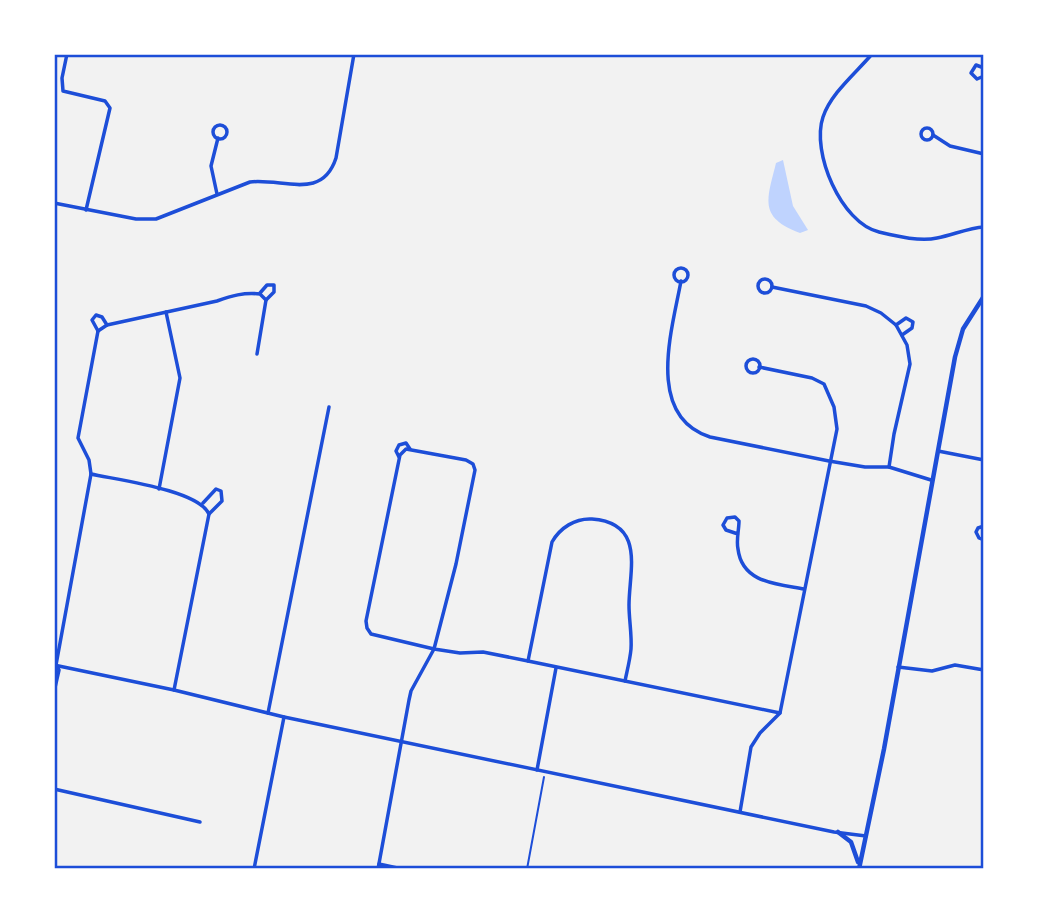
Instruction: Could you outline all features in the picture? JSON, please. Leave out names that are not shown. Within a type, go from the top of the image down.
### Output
[{"type":"main road","points":[[859,868],[957,348],[968,321],[984,296]]},
{"type":"main road","points":[[838,832],[851,842],[856,850],[859,868]]},
{"type":"street","points":[[67,54],[62,78],[63,91],[105,101],[110,108],[86,210]]},
{"type":"street","points":[[54,203],[136,219],[156,219],[250,182],[305,186],[318,182],[325,178],[334,166],[339,149],[354,54]]},
{"type":"street","points":[[872,54],[840,90],[822,118],[820,150],[840,200],[862,224],[878,232],[934,239],[984,227]]},
{"type":"street","points":[[984,68],[976,65],[971,70],[975,78],[984,76]]},
{"type":"street","points":[[933,135],[950,146],[984,154]]},
{"type":"street","points":[[217,194],[211,166],[218,138]]},
{"type":"street","points":[[766,278],[772,287],[769,292],[764,293],[758,289],[758,284],[761,279],[766,278]]},
{"type":"street","points":[[681,281],[668,354],[668,371],[672,402],[693,430],[710,437],[829,461],[865,467],[889,467],[931,480]]},
{"type":"street","points":[[772,287],[866,306],[881,313],[896,325],[909,353],[909,375],[894,433],[889,467]]},
{"type":"street","points":[[98,331],[107,325],[241,294],[264,297],[257,354]]},
{"type":"street","points":[[159,489],[180,378],[166,312]]},
{"type":"street","points":[[54,692],[59,670],[55,665],[91,474],[89,460],[78,438],[98,331],[92,320],[95,315],[102,317],[107,325]]},
{"type":"street","points":[[896,325],[904,319],[911,320],[912,328],[902,335]]},
{"type":"street","points":[[740,813],[751,747],[760,733],[780,713],[837,421],[832,400],[824,384],[812,378],[760,367]]},
{"type":"street","points":[[268,713],[329,407]]},
{"type":"street","points":[[399,457],[396,451],[399,445],[406,443],[411,449]]},
{"type":"street","points":[[402,869],[379,866],[411,691],[434,649],[456,564],[475,470],[470,461],[406,449],[399,457],[366,621],[369,632],[434,649],[460,653],[484,652],[528,660],[780,713]]},
{"type":"street","points":[[936,451],[984,460]]},
{"type":"street","points":[[91,474],[190,496],[203,505],[209,514]]},
{"type":"street","points":[[174,690],[209,514],[222,501],[221,491],[216,489],[203,505]]},
{"type":"street","points":[[738,534],[726,530],[724,522],[732,517],[740,524],[738,553],[745,568],[752,575],[767,583],[804,589]]},
{"type":"street","points":[[528,660],[552,542],[560,531],[571,523],[587,519],[598,520],[615,527],[632,548],[629,607],[631,651],[625,681]]},
{"type":"street","points":[[984,526],[976,532],[979,538],[984,540]]},
{"type":"street","points":[[55,665],[537,771],[866,836]]},
{"type":"street","points":[[898,667],[932,671],[955,665],[984,670]]},
{"type":"street","points":[[537,771],[556,668]]},
{"type":"street","points":[[254,869],[284,717]]},
{"type":"street","points":[[54,789],[200,822]]},
{"type":"path","points":[[527,869],[544,776]]},
{"type":"water","points":[[783,160],[793,206],[808,230],[800,233],[777,221],[769,206],[776,163]]}]
